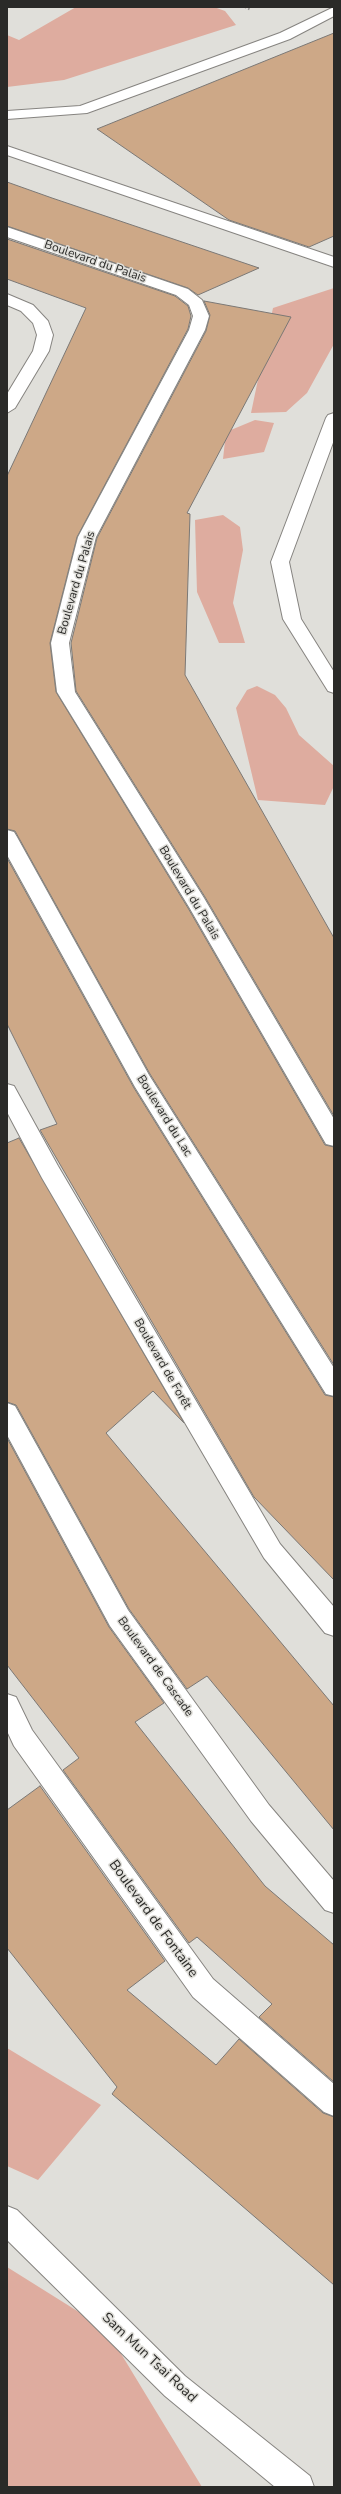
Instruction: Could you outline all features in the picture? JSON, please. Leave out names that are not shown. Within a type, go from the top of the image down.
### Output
[{"type":"street","points":[[7,115],[82,110],[285,36],[334,11]]},
{"type":"street","points":[[7,150],[334,262]]},
{"type":"street","name":"Boulevard du Palais","points":[[7,232],[182,292],[196,303],[201,316],[196,330],[87,537],[60,643],[66,692],[197,904],[334,1138]]},
{"type":"street","points":[[7,299],[27,308],[40,321],[45,335],[41,351],[7,408]]},
{"type":"street","points":[[334,418],[280,562],[292,619],[334,687]]},
{"type":"street","name":"Boulevard du Lac","points":[[7,837],[142,1081],[334,1387]]},
{"type":"street","name":"Boulevard de Forêt","points":[[7,1092],[50,1172],[272,1551],[334,1625]]},
{"type":"street","name":"Boulevard de Cascade","points":[[7,1413],[119,1618],[260,1813],[334,1901]]},
{"type":"street","name":"Boulevard de Fontaine","points":[[7,1705],[23,1738],[203,1988],[334,2102]]},
{"type":"street","name":"Sam Mun Tsai Road","points":[[7,2220],[175,2386],[299,2487]]},
{"type":"shaded area","points":[[76,7],[214,7],[225,11],[236,25],[64,80],[7,87],[7,35],[19,40]]},
{"type":"shaded area","points":[[334,288],[334,344],[307,393],[286,412],[251,413],[273,308]]},
{"type":"shaded area","points":[[255,420],[274,423],[264,452],[223,459],[226,432]]},
{"type":"shaded area","points":[[223,515],[240,527],[243,550],[233,603],[245,643],[219,643],[197,592],[195,520]]},
{"type":"shaded area","points":[[257,686],[275,695],[286,708],[299,735],[334,766],[334,786],[325,805],[258,800],[236,708],[247,690]]},
{"type":"shaded area","points":[[7,2048],[101,2105],[38,2180],[7,2166]]},
{"type":"shaded area","points":[[7,2267],[106,2329],[202,2487],[7,2487]]},
{"type":"building","points":[[334,33],[334,236],[309,247],[229,220],[97,129]]},
{"type":"building","points":[[7,182],[259,268],[198,295],[188,288],[7,226]]},
{"type":"building","points":[[7,239],[175,296],[188,306],[191,316],[188,329],[77,537],[50,643],[56,692],[188,908],[325,1145],[334,1147],[334,1365],[150,1074],[15,831],[7,829],[7,476],[86,308],[7,279]]},
{"type":"building","points":[[204,301],[291,317],[187,513],[190,514],[185,675],[334,938],[334,1116],[205,897],[76,691],[71,643],[97,538],[206,331],[210,315]]},
{"type":"building","points":[[7,858],[134,1088],[325,1395],[334,1397],[334,1580],[254,1497],[40,1130],[57,1124],[7,1024]]},
{"type":"building","points":[[19,1138],[184,1423],[153,1391],[106,1433],[334,1706],[334,1830],[207,1676],[187,1689],[129,1609],[16,1405],[7,1402],[7,1143]]},
{"type":"building","points":[[7,1438],[109,1627],[164,1703],[135,1722],[265,1886],[334,1945],[334,2082],[259,2017],[272,2004],[197,1937],[189,1943],[63,1770],[79,1758],[7,1665]]},
{"type":"building","points":[[40,1786],[165,1961],[127,1990],[216,2065],[239,2039],[323,2113],[334,2117],[334,2285],[112,2094],[117,2087],[7,1948],[7,1810]]}]
